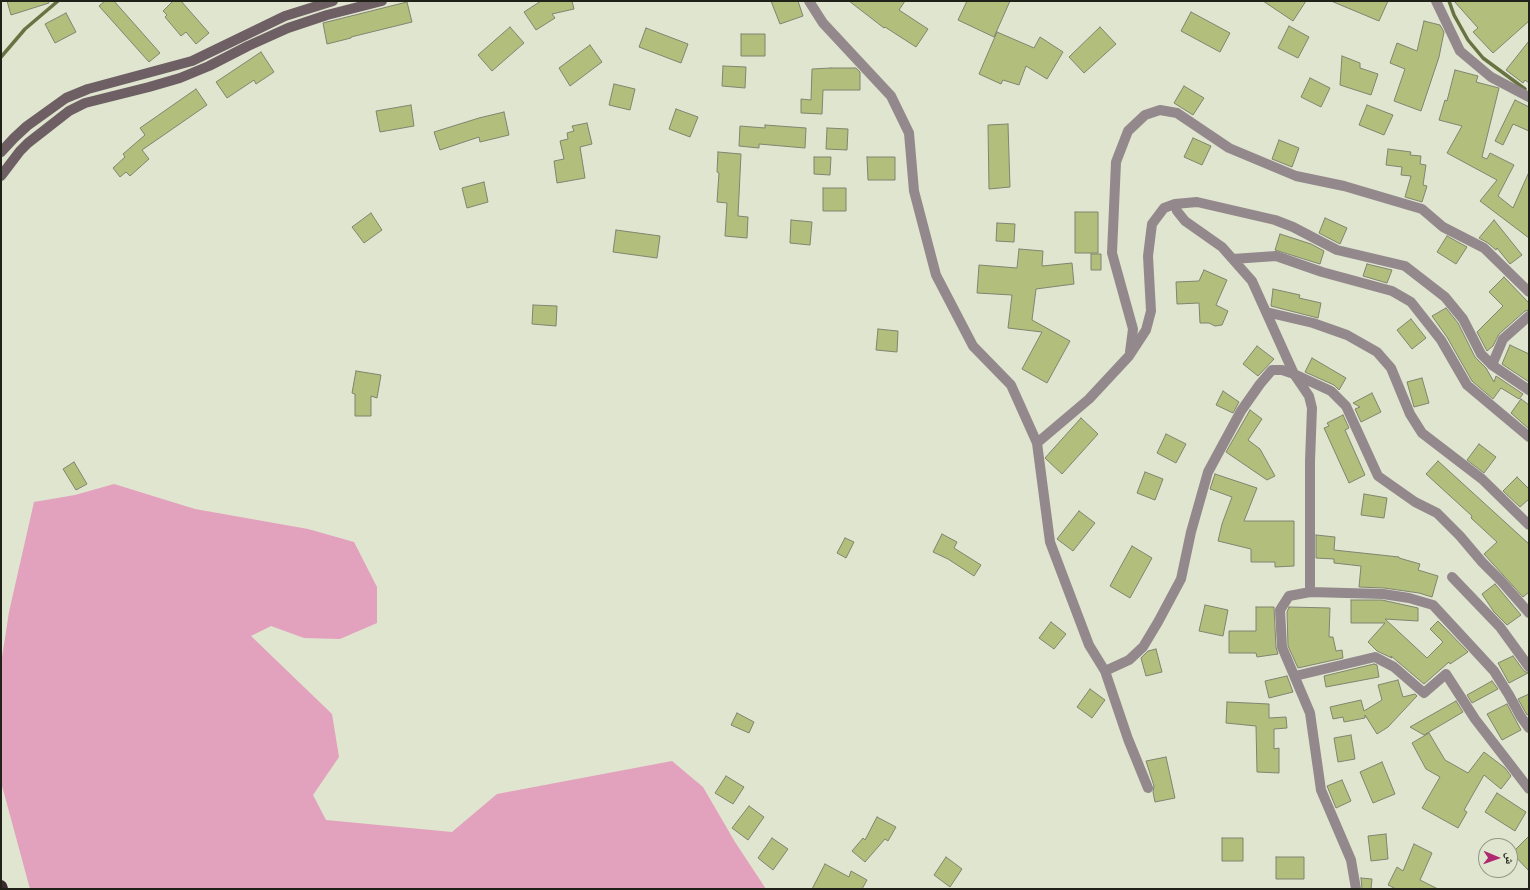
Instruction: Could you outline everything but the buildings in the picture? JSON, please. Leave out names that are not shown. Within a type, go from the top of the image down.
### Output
[{"type":"street","points":[[1,152],[27,126],[66,98],[88,89],[192,61],[285,16],[333,1]]},
{"type":"street","points":[[1,176],[28,143],[81,104],[180,78],[209,66],[288,28],[327,15],[382,1]]},
{"type":"street","points":[[809,1],[823,23],[891,96],[909,133],[914,191],[936,275],[973,346],[1011,385],[1037,442],[1050,542],[1089,645],[1105,671],[1128,739],[1148,788]]},
{"type":"street","points":[[1436,1],[1460,51],[1491,77],[1529,98]]},
{"type":"street","points":[[1129,356],[1133,329],[1112,254],[1116,162],[1128,130],[1145,115],[1160,110],[1177,113],[1229,148],[1296,176],[1344,186],[1422,209],[1443,227],[1484,248],[1529,292]]},
{"type":"street","points":[[1037,442],[1089,399],[1129,356],[1146,330],[1151,311],[1148,256],[1152,224],[1164,208],[1175,204],[1197,202],[1275,220],[1293,227],[1337,250],[1405,266],[1445,297],[1463,319],[1481,354],[1492,365],[1529,390]]},
{"type":"street","points":[[1175,204],[1177,211],[1185,221],[1222,247],[1252,281],[1294,374],[1309,396],[1312,408],[1310,461],[1310,592]]},
{"type":"street","points":[[1233,259],[1276,256],[1322,272],[1392,291],[1411,302],[1442,340],[1467,385],[1529,436]]},
{"type":"street","points":[[1266,312],[1313,323],[1347,335],[1377,352],[1391,368],[1410,414],[1422,433],[1482,478],[1529,525]]},
{"type":"street","points":[[1492,365],[1504,339],[1529,316]]},
{"type":"street","points":[[1105,671],[1129,660],[1143,647],[1158,622],[1181,579],[1191,532],[1208,472],[1241,411],[1272,370],[1282,370],[1294,374],[1331,391],[1346,406],[1378,476],[1415,502],[1437,513],[1460,536],[1529,613]]},
{"type":"street","points":[[1452,577],[1500,627],[1529,667]]},
{"type":"street","points":[[1356,889],[1351,860],[1322,790],[1310,713],[1282,647],[1280,610],[1289,596],[1310,592],[1384,594],[1409,598],[1433,605],[1494,671],[1529,728]]},
{"type":"street","points":[[1295,676],[1375,657],[1394,667],[1424,693],[1446,674],[1475,719],[1529,789]]},
{"type":"shaded area","points":[[114,484],[195,509],[308,529],[354,542],[377,587],[377,623],[340,639],[304,638],[271,626],[251,636],[332,714],[339,757],[313,795],[326,820],[452,832],[497,794],[672,761],[703,787],[735,842],[766,889],[30,889],[1,782],[1,664],[9,612],[34,502],[75,495]]},
{"type":"waterway","points":[[1,57],[25,29],[58,1]]},
{"type":"waterway","points":[[1449,1],[1454,15],[1468,40],[1483,58],[1525,89]]}]
